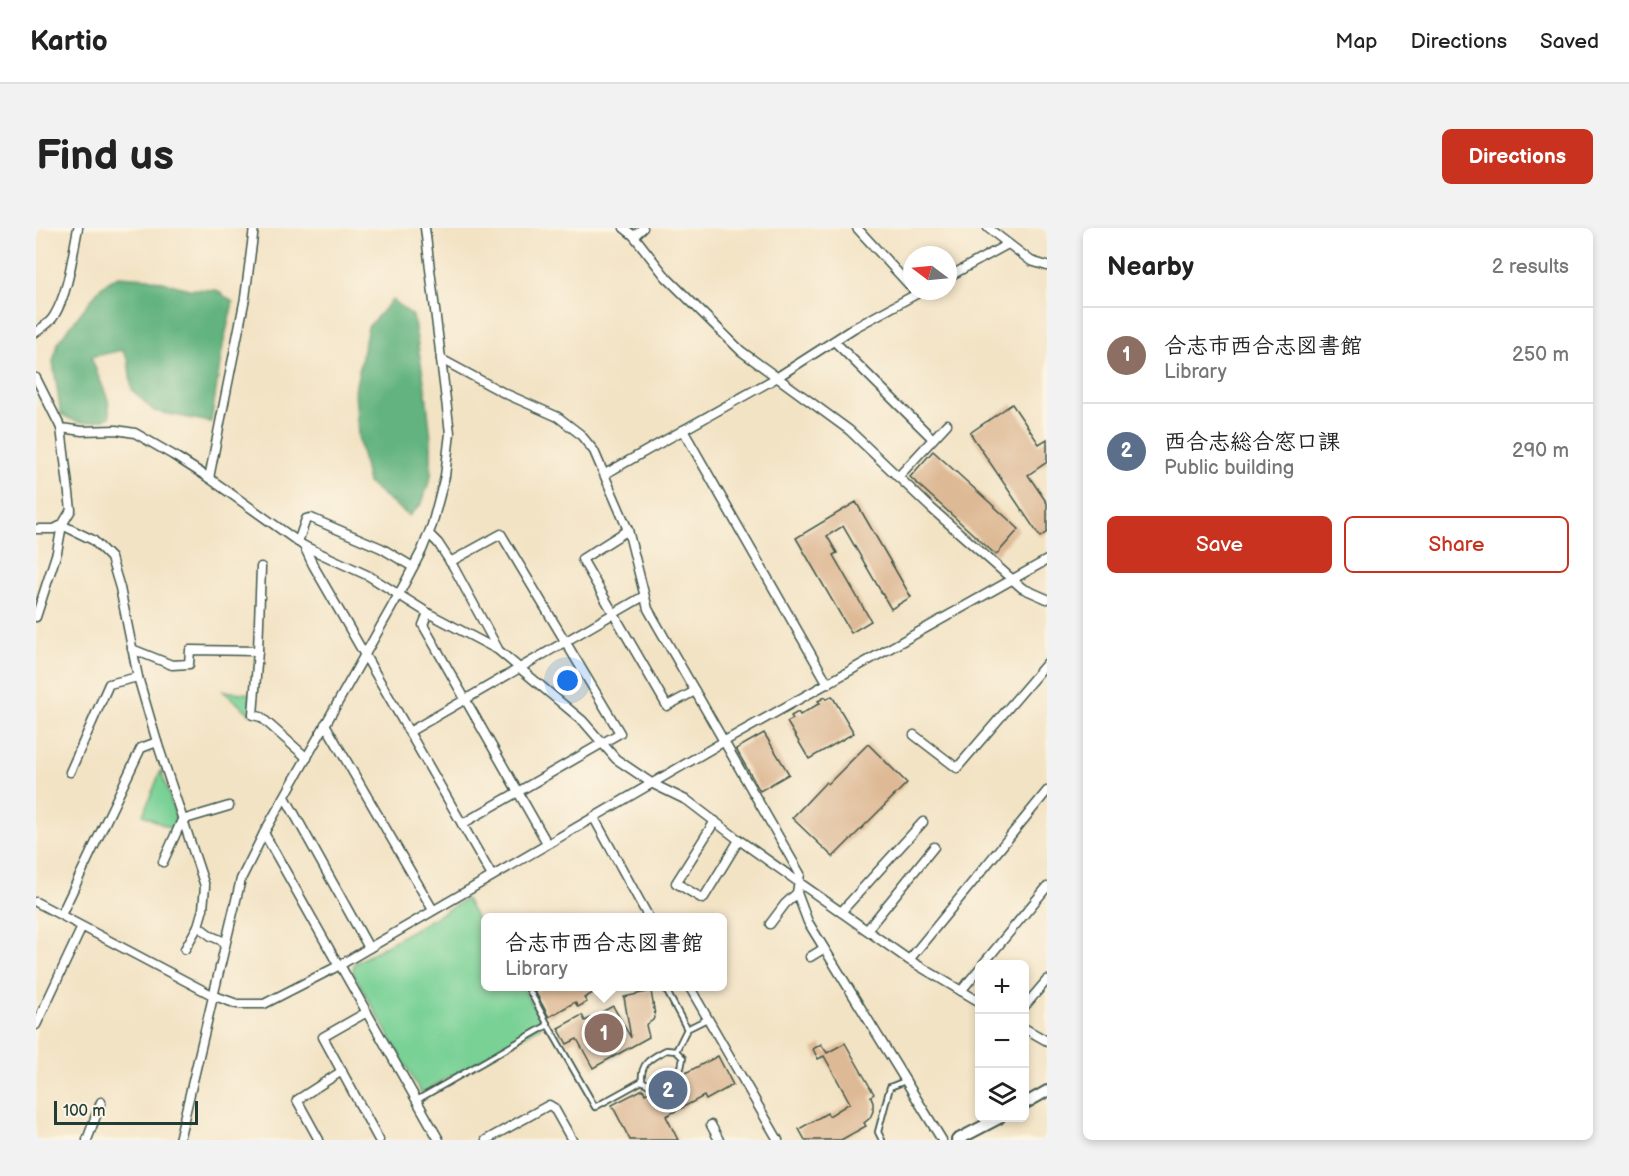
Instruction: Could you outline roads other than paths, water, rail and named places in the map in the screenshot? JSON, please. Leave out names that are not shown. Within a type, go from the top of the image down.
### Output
[{"type":"street","points":[[36,332],[54,317],[62,299],[70,272],[78,228]]},
{"type":"street","points":[[209,478],[245,297],[254,228]]},
{"type":"street","points":[[179,1140],[241,879],[264,833],[413,567],[429,534],[445,476],[450,433],[425,228]]},
{"type":"street","points":[[624,228],[634,236],[666,277],[741,351],[849,430],[1022,588],[1047,599]]},
{"type":"street","points":[[634,236],[643,228]]},
{"type":"street","points":[[857,228],[903,277]]},
{"type":"street","points":[[988,228],[1031,261],[1047,266]]},
{"type":"street","points":[[957,272],[1008,244]]},
{"type":"street","points":[[605,474],[776,378],[903,299]]},
{"type":"street","points":[[834,341],[933,439]]},
{"type":"street","points":[[441,359],[504,393],[558,417],[580,434],[594,451],[628,530],[648,609],[800,874],[797,893],[808,922],[942,1140]]},
{"type":"street","points":[[36,378],[61,429],[71,510],[62,525],[57,552],[36,618]]},
{"type":"street","points":[[898,477],[947,424]]},
{"type":"street","points":[[61,429],[116,430],[135,433],[174,454],[301,544],[369,576],[428,614],[498,650],[583,721],[616,759],[653,784],[688,801],[739,840],[909,960],[975,999]]},
{"type":"street","points":[[683,430],[828,684]]},
{"type":"street","points":[[413,567],[381,548],[310,518],[306,519],[301,544],[492,876]]},
{"type":"street","points":[[36,529],[62,525],[93,540],[111,558],[120,588],[138,677],[205,886],[203,909],[198,926],[184,949]]},
{"type":"street","points":[[628,530],[582,559],[667,706],[694,691]]},
{"type":"street","points":[[429,534],[450,562],[498,650]]},
{"type":"street","points":[[450,562],[501,534],[620,733],[462,824]]},
{"type":"street","points":[[36,902],[212,995],[237,1004],[264,1004],[340,965],[723,742],[1047,560]]},
{"type":"street","points":[[261,567],[253,715],[261,717],[307,758]]},
{"type":"street","points":[[409,732],[644,596]]},
{"type":"street","points":[[428,614],[423,625],[547,843]]},
{"type":"street","points":[[132,649],[172,665],[189,664],[190,650],[258,651]]},
{"type":"street","points":[[914,735],[957,768],[1047,663]]},
{"type":"street","points":[[70,772],[109,684],[138,677]]},
{"type":"street","points":[[325,724],[433,910]]},
{"type":"street","points":[[61,915],[141,748],[157,742]]},
{"type":"street","points":[[909,960],[1047,791]]},
{"type":"street","points":[[285,796],[369,948]]},
{"type":"street","points":[[182,820],[229,806]]},
{"type":"street","points":[[594,818],[647,913]]},
{"type":"street","points":[[164,862],[182,820]]},
{"type":"street","points":[[715,821],[676,883],[703,899],[739,840]]},
{"type":"street","points":[[841,912],[923,822]]},
{"type":"street","points":[[264,833],[439,1140]]},
{"type":"street","points":[[867,930],[934,847]]},
{"type":"street","points":[[986,960],[1047,887]]},
{"type":"street","points":[[770,924],[785,904],[797,893]]},
{"type":"street","points":[[198,926],[211,936],[225,942]]},
{"type":"street","points":[[36,1025],[82,927]]},
{"type":"street","points":[[810,957],[823,949]]},
{"type":"street","points":[[961,991],[975,975]]},
{"type":"street","points":[[1029,1001],[1047,980]]},
{"type":"street","points":[[691,991],[778,1140]]},
{"type":"street","points":[[367,1012],[323,1037],[380,1140]]},
{"type":"street","points":[[1029,1031],[1047,1041]]},
{"type":"street","points":[[319,1140],[297,1100],[342,1071]]},
{"type":"street","points":[[1029,1101],[1047,1091]]},
{"type":"street","points":[[87,1140],[101,1102]]},
{"type":"street","points":[[486,1140],[549,1105],[555,1108],[572,1140]]},
{"type":"street","points":[[957,1140],[991,1122]]},
{"type":"street","points":[[711,1125],[719,1140]]},
{"type":"street","points":[[503,1131],[508,1140]]},
{"type":"lane","points":[[530,991],[595,1107],[642,1081]]},
{"type":"lane","points":[[666,991],[687,1029]]},
{"type":"lane","points":[[676,1051],[687,1029],[707,1019]]},
{"type":"lane","points":[[417,1100],[548,1025]]},
{"type":"lane","points":[[666,1050],[676,1051],[683,1058],[681,1068],[658,1083],[650,1085],[642,1081],[641,1072],[646,1061],[666,1050]]},
{"type":"lane","points":[[882,1140],[878,1132],[890,1087],[905,1081]]},
{"type":"place","name":"合志市西合志図書館","points":[[604,1033]]},
{"type":"place","name":"西合志総合窓口課","points":[[668,1090]]}]
